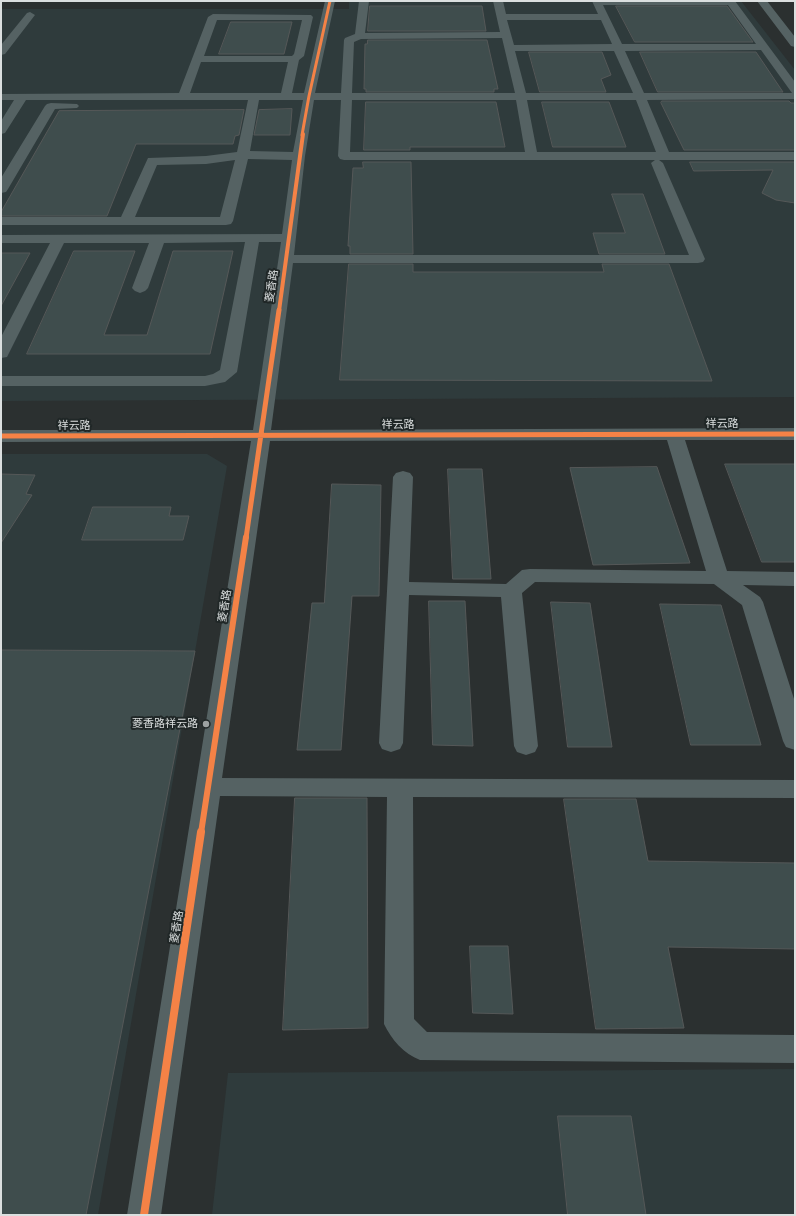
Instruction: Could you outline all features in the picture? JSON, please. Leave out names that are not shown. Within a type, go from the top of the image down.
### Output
[{"type":"street","name":"菱香路","points":[[144,1215],[261,436],[288,249],[298,156],[309,96],[330,1]]},
{"type":"street","points":[[360,36],[364,1]]},
{"type":"street","points":[[498,1],[510,48],[532,157]]},
{"type":"street","points":[[762,1],[795,44]]},
{"type":"street","points":[[1,239],[253,238],[288,249],[698,259],[661,160],[640,96],[597,2],[730,2],[765,47],[795,90]]},
{"type":"street","points":[[183,96],[197,59],[213,17],[308,17],[299,56],[294,59],[197,59]]},
{"type":"street","points":[[503,17],[604,17]]},
{"type":"street","points":[[1,52],[27,19],[9,22]]},
{"type":"street","points":[[507,35],[360,36],[349,40],[344,156],[532,157],[661,160],[795,156]]},
{"type":"street","points":[[510,48],[765,47]]},
{"type":"street","points":[[286,96],[294,59]]},
{"type":"street","points":[[1,97],[183,96],[253,101]]},
{"type":"street","points":[[1,189],[51,106],[253,101],[286,96],[795,96]]},
{"type":"street","points":[[1,130],[22,97]]},
{"type":"street","points":[[1,221],[226,221],[243,156],[253,101]]},
{"type":"street","points":[[126,221],[152,161],[206,160],[243,156],[298,156]]},
{"type":"street","points":[[140,288],[158,238]]},
{"type":"street","points":[[1,381],[205,381],[219,378],[228,372],[253,238]]},
{"type":"street","points":[[1,353],[59,239]]},
{"type":"street","points":[[674,434],[718,577],[752,602],[795,740]]},
{"type":"street","name":"祥云路","points":[[2,438],[795,434]]},
{"type":"street","points":[[391,743],[403,477]]},
{"type":"street","points":[[398,588],[511,591],[530,575],[795,579]]},
{"type":"street","points":[[511,591],[526,746]]},
{"type":"street","points":[[208,787],[795,789]]},
{"type":"street","points":[[400,788],[399,1024],[420,1046],[795,1049]]},
{"type":"shaded area","points":[[349,1],[741,1],[795,70],[795,397],[1,401],[1,9],[349,9]]},
{"type":"shaded area","points":[[1,454],[207,454],[227,466],[98,1215],[1,1215]]},
{"type":"shaded area","points":[[795,1069],[795,1215],[212,1215],[228,1073]]},
{"type":"building","points":[[370,6],[482,6],[486,31],[368,31]]},
{"type":"building","points":[[616,6],[727,6],[753,42],[635,42]]},
{"type":"building","points":[[231,22],[292,22],[284,54],[219,54]]},
{"type":"building","points":[[368,40],[487,40],[498,89],[494,89],[494,92],[366,92],[366,89],[364,89],[365,44],[367,44]]},
{"type":"building","points":[[529,52],[602,52],[611,75],[601,79],[606,92],[540,92]]},
{"type":"building","points":[[640,52],[756,52],[783,92],[658,92]]},
{"type":"building","points":[[662,101],[789,101],[791,103],[795,103],[795,150],[684,150],[661,103]]},
{"type":"building","points":[[366,102],[496,102],[505,147],[410,147],[410,150],[364,150]]},
{"type":"building","points":[[542,102],[609,102],[626,147],[553,147]]},
{"type":"building","points":[[292,109],[290,135],[254,135],[259,110]]},
{"type":"building","points":[[244,110],[239,135],[235,136],[233,144],[136,144],[107,216],[1,216],[1,212],[59,111]]},
{"type":"building","points":[[363,162],[411,162],[413,254],[350,254],[350,246],[348,246],[353,168],[363,168]]},
{"type":"building","points":[[690,162],[795,162],[795,203],[776,200],[762,193],[773,170],[694,171]]},
{"type":"building","points":[[612,194],[643,194],[665,254],[599,254],[593,233],[625,233]]},
{"type":"building","points":[[74,251],[135,251],[104,335],[147,335],[173,251],[233,251],[210,354],[27,354]]},
{"type":"building","points":[[1,253],[30,253],[1,306]]},
{"type":"building","points":[[349,264],[413,264],[413,272],[604,272],[602,264],[669,264],[712,381],[340,380]]},
{"type":"building","points":[[725,464],[795,464],[795,562],[762,562]]},
{"type":"building","points":[[657,467],[690,563],[593,565],[570,468]]},
{"type":"building","points":[[448,469],[482,469],[491,579],[453,579]]},
{"type":"building","points":[[1,474],[35,475],[26,494],[32,495],[1,543]]},
{"type":"building","points":[[332,484],[381,485],[379,596],[352,596],[341,750],[297,750],[312,603],[324,603]]},
{"type":"building","points":[[93,507],[171,507],[169,516],[189,516],[183,540],[82,540]]},
{"type":"building","points":[[429,601],[465,601],[473,746],[433,745]]},
{"type":"building","points":[[551,602],[590,603],[612,747],[568,747]]},
{"type":"building","points":[[660,604],[721,605],[761,745],[691,745]]},
{"type":"building","points":[[1,650],[195,651],[86,1215],[1,1215]]},
{"type":"building","points":[[295,798],[367,798],[368,1028],[283,1030]]},
{"type":"building","points":[[564,799],[636,799],[648,861],[795,863],[795,949],[668,947],[684,1028],[596,1029]]},
{"type":"building","points":[[470,946],[508,946],[513,1014],[473,1013]]},
{"type":"building","points":[[558,1116],[631,1116],[646,1215],[568,1215]]},
{"type":"cycle path","points":[[144,1215],[261,436],[299,156],[309,96],[330,1]]},
{"type":"cycle path","points":[[1,436],[795,434]]},
{"type":"place","name":"菱香路祥云路","points":[[206,724]]}]
